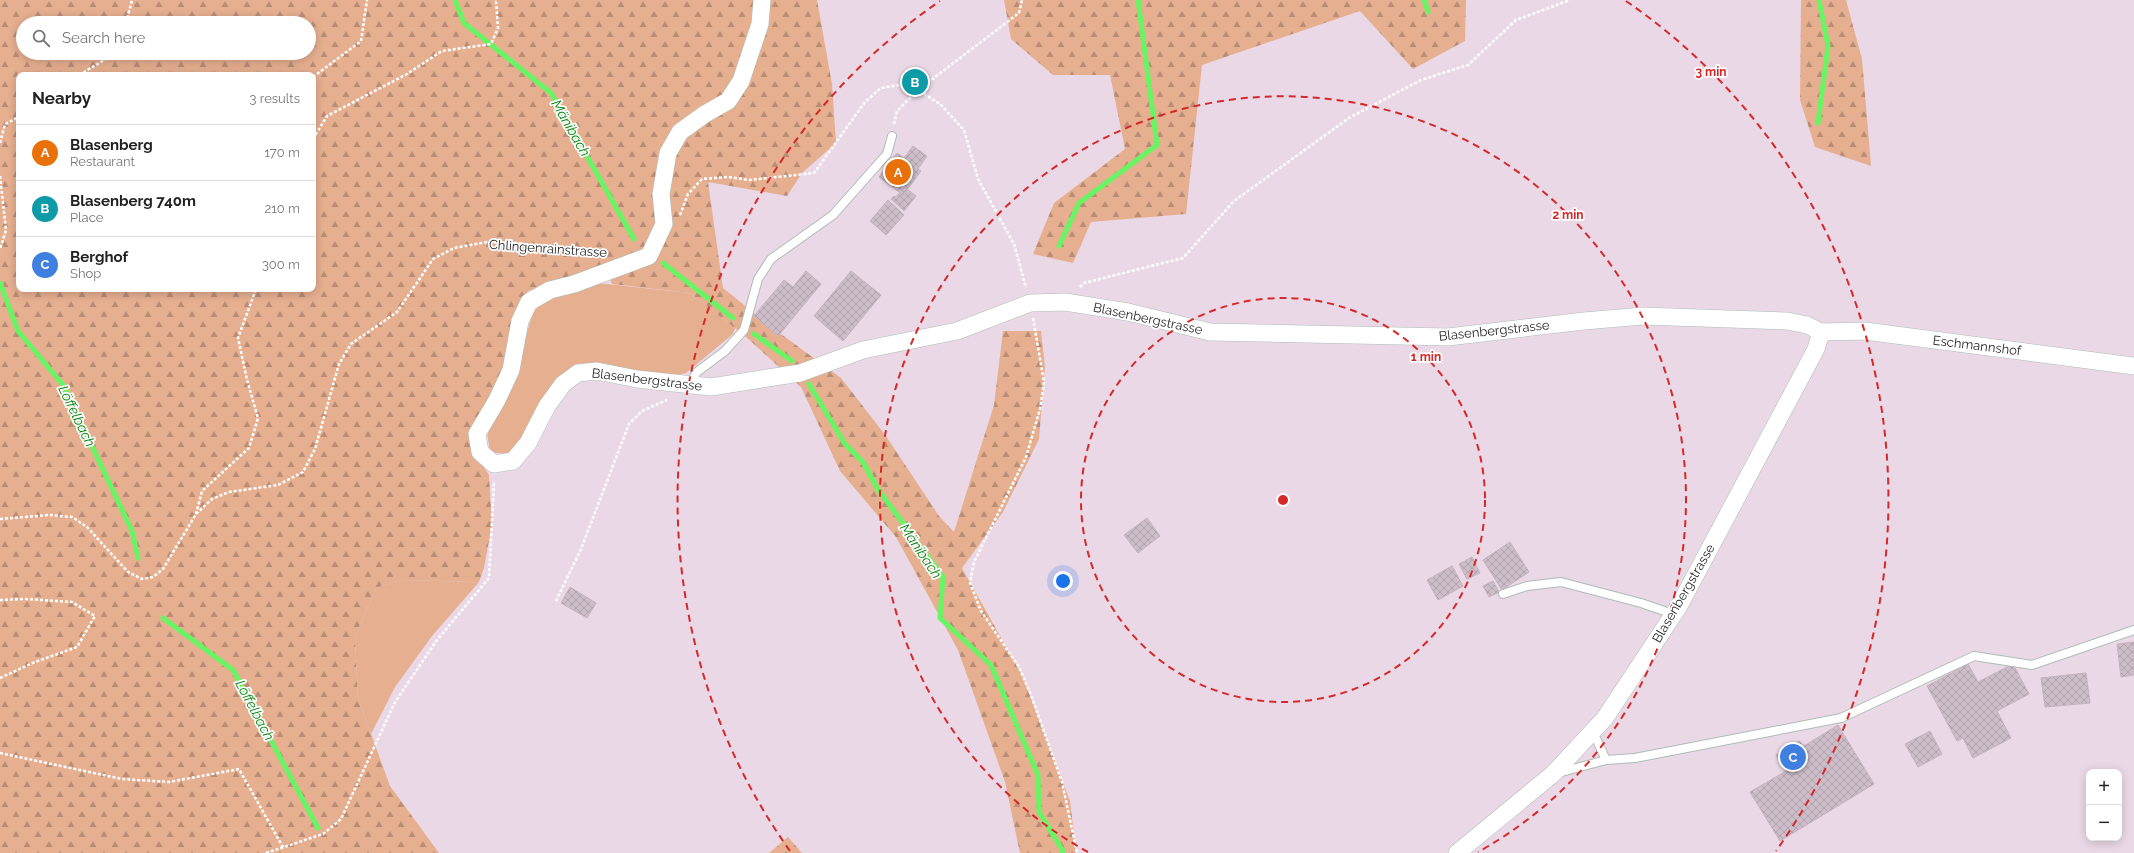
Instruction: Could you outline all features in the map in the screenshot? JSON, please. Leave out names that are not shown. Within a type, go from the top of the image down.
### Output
[{"type":"street","points":[[494,464],[480,452],[477,434],[497,400],[511,370],[520,321],[529,302],[550,290],[574,284],[649,256],[664,224],[661,194],[668,153],[680,132],[705,114],[728,101],[741,81],[760,24],[762,0]]},
{"type":"street","name":"Blasenbergstrasse","points":[[494,464],[513,461],[528,443],[547,406],[563,384],[578,373],[598,371],[637,379],[711,387],[800,373],[863,350],[957,331],[1030,303],[1066,302],[1128,312],[1210,332],[1448,337],[1584,321],[1643,316],[1787,321],[1807,325],[1820,332],[1816,349],[1673,614],[1606,718],[1554,774],[1457,853]]},
{"type":"street","name":"Eschmannshof","points":[[1820,332],[1865,331],[2134,366]]},
{"type":"lane","points":[[689,385],[698,372],[724,351],[744,330],[758,279],[771,259],[833,215],[887,154],[892,136]]},
{"type":"lane","points":[[1503,594],[1527,586],[1562,582],[1641,603],[1673,614]]},
{"type":"lane","points":[[1554,774],[1606,760],[1635,758],[1841,718],[1974,656],[2032,665],[2134,630]]},
{"type":"lane","points":[[1593,732],[1606,760]]},
{"type":"path","points":[[128,16],[132,0]]},
{"type":"path","points":[[316,75],[361,41],[367,0]]},
{"type":"path","points":[[316,133],[327,116],[407,74],[442,51],[491,44],[498,28],[496,2],[498,0]]},
{"type":"path","points":[[892,136],[897,111],[918,90],[1019,13],[1022,0]]},
{"type":"path","points":[[1066,302],[1084,283],[1183,258],[1234,201],[1350,118],[1421,80],[1468,65],[1516,20],[1570,0]]},
{"type":"path","points":[[84,72],[103,60]]},
{"type":"path","points":[[678,221],[688,194],[702,179],[728,177],[749,180],[814,173],[861,107],[881,88],[906,84],[918,90],[940,104],[964,130],[978,179],[1014,244],[1030,303],[1044,382],[1040,409],[1026,457],[974,562],[970,583],[981,611],[1019,667],[1032,695],[1062,782],[1077,853]]},
{"type":"path","points":[[0,142],[5,124],[16,118]]},
{"type":"path","points":[[0,176],[6,230],[0,249]]},
{"type":"path","name":"Chlingenrainstrasse","points":[[0,519],[50,515],[72,517],[87,527],[128,572],[142,579],[153,577],[163,569],[196,514],[212,499],[229,492],[278,485],[303,472],[315,449],[338,364],[351,344],[396,312],[433,259],[454,248],[487,242],[518,243],[557,250],[612,253]]},
{"type":"path","points":[[196,514],[202,491],[249,448],[258,418],[247,380],[238,338],[255,292]]},
{"type":"path","points":[[556,601],[581,549],[629,424],[642,410],[670,398]]},
{"type":"path","points":[[266,853],[323,834],[341,819],[395,702],[437,640],[489,578],[494,464]]},
{"type":"path","points":[[0,600],[26,599],[72,602],[96,616],[76,647],[35,662],[0,678]]},
{"type":"path","points":[[0,753],[122,779],[170,782],[239,769],[284,848]]},
{"type":"green space","points":[[0,0],[817,0],[832,84],[836,143],[802,173],[787,196],[708,182],[723,288],[770,326],[841,378],[886,436],[939,516],[954,532],[994,405],[1003,331],[1041,331],[1045,367],[1039,439],[1003,512],[962,568],[1023,677],[1070,801],[1076,853],[1020,853],[1005,782],[958,650],[896,537],[840,471],[801,387],[745,336],[690,293],[612,284],[606,267],[528,291],[503,372],[472,449],[489,475],[492,524],[484,568],[479,582],[401,580],[376,588],[355,637],[358,698],[390,786],[439,853],[0,853]]},
{"type":"green space","points":[[1004,0],[1466,0],[1465,41],[1413,69],[1360,11],[1202,65],[1186,214],[1091,222],[1073,263],[1033,254],[1054,203],[1125,149],[1110,75],[1053,75],[1011,39]]},
{"type":"green space","points":[[1801,0],[1846,0],[1862,59],[1871,166],[1815,147],[1800,100]]},
{"type":"green space","points":[[597,283],[690,293],[735,328],[733,334],[686,373],[666,378],[593,363],[576,364],[555,380],[524,438],[507,454],[490,452],[487,432],[520,355],[533,313],[547,296]]},
{"type":"green space","points":[[401,580],[479,582],[432,636],[395,687],[371,734],[358,698],[355,637],[376,588]]},
{"type":"green space","points":[[788,837],[802,853],[769,853]]},
{"type":"building","points":[[913,146],[927,156],[918,169],[921,171],[903,195],[879,177],[897,153],[904,158]]},
{"type":"building","points":[[907,189],[916,196],[904,211],[891,199],[894,196],[896,197],[900,192],[903,195]]},
{"type":"building","points":[[888,200],[904,215],[886,235],[870,221]]},
{"type":"building","points":[[806,271],[821,284],[778,336],[754,316],[784,280],[793,287]]},
{"type":"building","points":[[851,271],[881,295],[843,341],[814,316]]},
{"type":"building","points":[[1147,518],[1160,536],[1138,553],[1124,535]]},
{"type":"building","points":[[1510,542],[1529,572],[1502,590],[1483,560]]},
{"type":"building","points":[[1472,557],[1480,573],[1467,579],[1459,564]]},
{"type":"building","points":[[1452,566],[1463,586],[1438,600],[1427,580]]},
{"type":"building","points":[[1493,581],[1499,592],[1489,597],[1483,586]]},
{"type":"building","points":[[570,587],[596,603],[587,618],[561,603]]},
{"type":"building","points":[[2134,642],[2134,675],[2121,677],[2117,644]]},
{"type":"building","points":[[1968,664],[1978,682],[2013,664],[2029,694],[1997,711],[2011,738],[1973,758],[1963,738],[1957,741],[1927,686]]},
{"type":"building","points":[[2086,673],[2090,703],[2045,707],[2041,678]]},
{"type":"building","points":[[1838,725],[1874,784],[1780,841],[1750,792],[1786,771],[1776,755],[1799,741],[1804,746]]},
{"type":"building","points":[[1930,731],[1942,754],[1918,767],[1905,744]]},
{"type":"waterway","name":"Mänibach","points":[[455,0],[464,23],[551,93],[634,239]]},
{"type":"waterway","points":[[1059,246],[1079,203],[1157,145],[1138,0]]},
{"type":"waterway","points":[[1424,0],[1428,12]]},
{"type":"waterway","points":[[1818,123],[1828,46],[1819,0]]},
{"type":"waterway","name":"Mänibach","points":[[663,263],[733,318]]},
{"type":"waterway","name":"Löffelbach","points":[[0,283],[18,331],[63,385],[132,531],[138,558]]},
{"type":"waterway","name":"Mänibach","points":[[754,334],[792,361]]},
{"type":"waterway","name":"Mänibach","points":[[809,384],[845,444],[863,462],[877,488],[943,577],[940,618],[991,665],[1038,775],[1039,812],[1063,851],[1062,853]]},
{"type":"waterway","name":"Löffelbach","points":[[163,618],[233,670],[318,828]]},
{"type":"place","name":"Blasenberg 740m","points":[[915,82]]},
{"type":"place","name":"Blasenberg","points":[[898,172]]},
{"type":"place","name":"Berghof","points":[[1793,757]]}]
